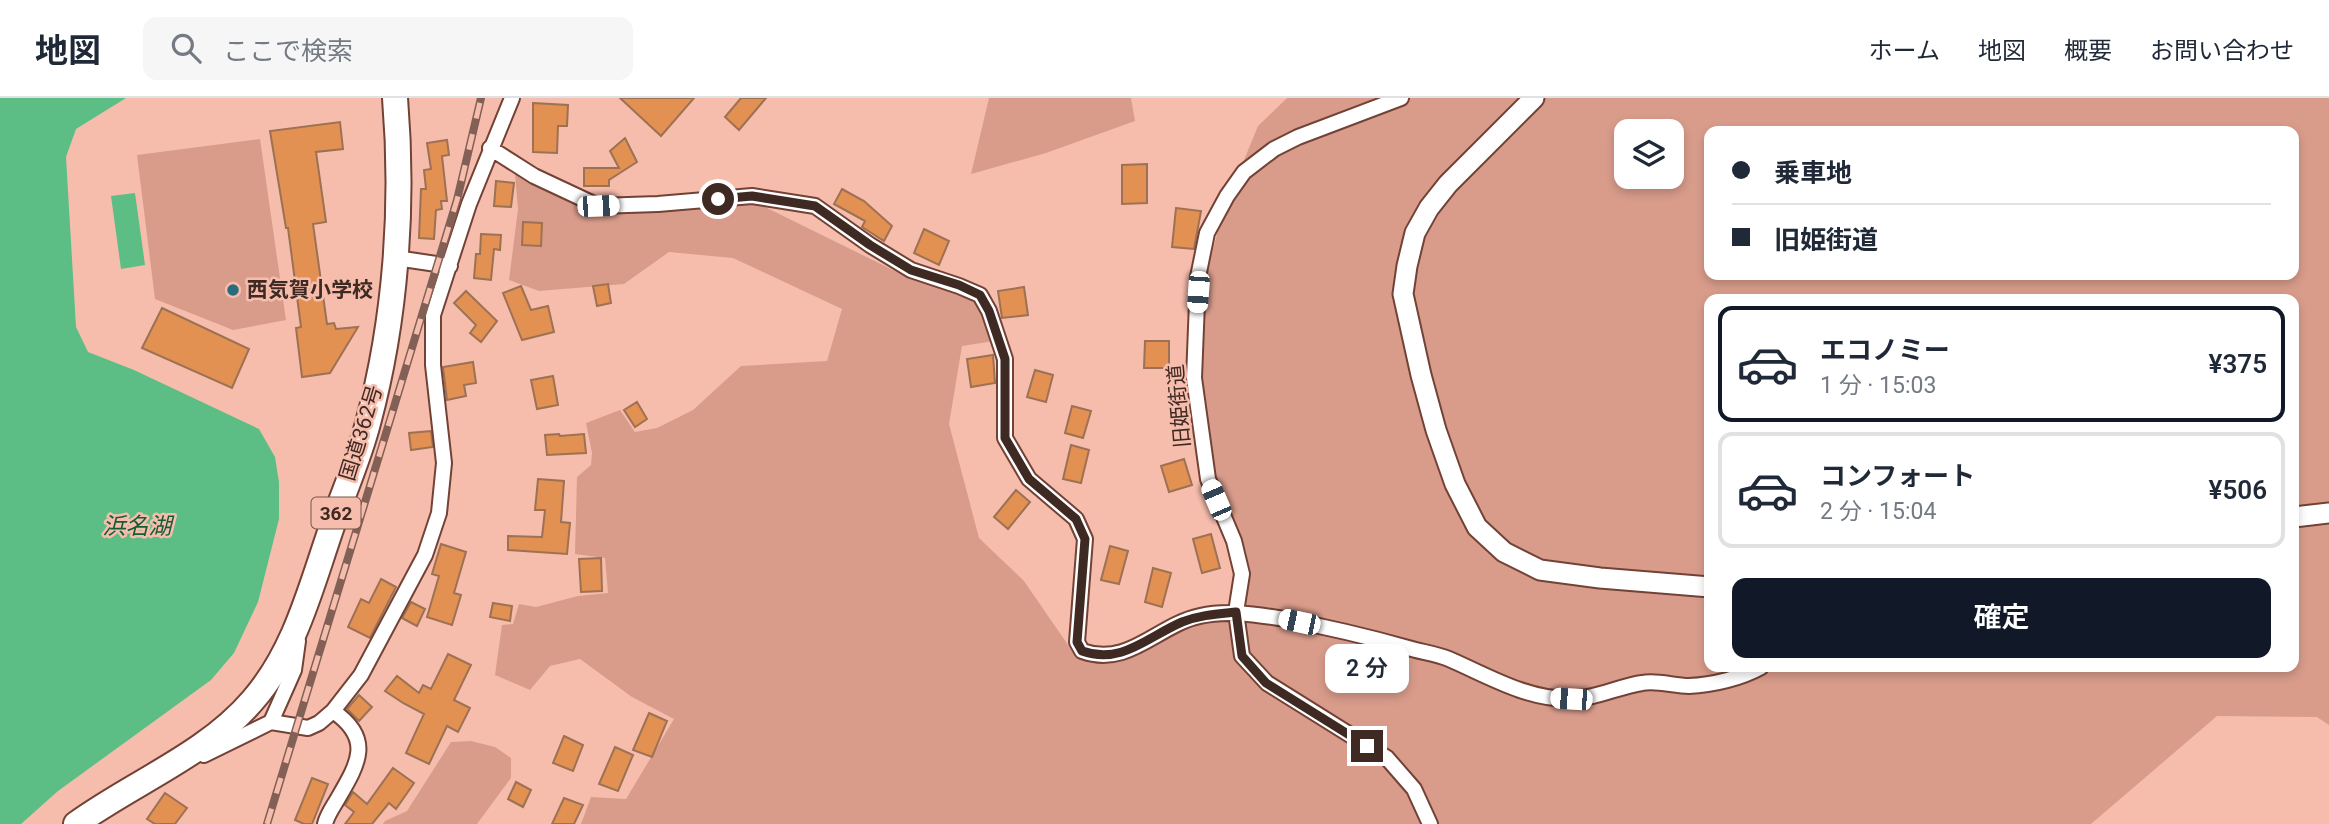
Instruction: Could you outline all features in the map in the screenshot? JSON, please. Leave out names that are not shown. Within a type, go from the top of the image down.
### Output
[{"type":"highway","name":"国道362号","points":[[76,824],[219,732],[253,700],[274,670],[301,617],[368,424],[382,357],[396,258],[399,195],[395,98]]},
{"type":"street","name":"旧姫街道","points":[[1401,98],[1298,137],[1274,149],[1244,172],[1227,195],[1207,233],[1198,277],[1194,378],[1208,479],[1234,541],[1242,574],[1236,612],[1242,656],[1266,683],[1387,758],[1414,789],[1430,824]]},
{"type":"street","points":[[1534,98],[1448,184],[1429,208],[1415,233],[1403,294],[1436,430],[1455,484],[1477,527],[1504,552],[1540,570],[1704,586]]},
{"type":"street","points":[[192,751],[206,756],[237,737],[271,722],[308,728],[334,711],[361,675],[425,555],[439,513],[444,463],[433,365],[433,315],[469,204],[490,148],[513,100]]},
{"type":"street","points":[[490,148],[534,176],[598,206],[664,204],[752,196],[815,206],[911,270],[959,285],[980,295],[989,311],[1005,359],[1005,438],[1029,479],[1076,519],[1085,539],[1077,642],[1082,651],[1104,657],[1120,654],[1199,616],[1236,612],[1385,641],[1451,660],[1516,689],[1554,698],[1571,699],[1605,694],[1643,682],[1691,686],[1745,676],[1752,672]]},
{"type":"street","points":[[396,258],[450,266]]},
{"type":"street","points":[[2299,516],[2329,513]]},
{"type":"street","points":[[271,722],[293,670],[301,617]]},
{"type":"street","points":[[325,824],[355,768],[360,744],[350,722],[334,711]]},
{"type":"shaded area","points":[[989,98],[1131,98],[1135,121],[1046,153],[971,174]]},
{"type":"shaded area","points":[[1287,98],[2329,98],[2329,725],[2317,717],[2217,716],[2091,824],[581,824],[591,797],[626,799],[674,719],[632,697],[580,659],[550,666],[530,690],[495,675],[502,625],[513,624],[519,604],[536,607],[578,596],[608,593],[605,558],[575,554],[577,477],[591,465],[592,453],[586,423],[620,410],[635,432],[657,428],[693,410],[741,366],[827,361],[842,309],[733,258],[669,252],[624,284],[539,291],[509,280],[518,209],[515,173],[598,208],[745,197],[903,275],[980,295],[994,341],[962,346],[949,424],[979,538],[1024,581],[1077,658],[1113,655],[1236,612],[1240,587],[1197,401],[1204,282],[1224,209],[1258,126]]},
{"type":"shaded area","points":[[260,139],[286,320],[233,330],[155,299],[137,155]]},
{"type":"shaded area","points":[[471,741],[495,747],[511,758],[511,778],[477,824],[383,824],[407,811],[451,742]]},
{"type":"water","name":"浜名湖","points":[[0,98],[126,98],[76,129],[66,157],[76,327],[88,352],[134,370],[259,429],[275,457],[279,482],[279,519],[258,602],[234,653],[211,680],[58,791],[21,824],[0,824]]},
{"type":"water","points":[[135,193],[145,265],[121,269],[111,196]]},
{"type":"building","points":[[620,98],[694,98],[661,136]]},
{"type":"building","points":[[741,98],[766,98],[739,130],[725,117]]},
{"type":"building","points":[[533,103],[568,105],[567,126],[558,126],[557,153],[533,152]]},
{"type":"building","points":[[340,122],[343,149],[316,152],[326,222],[313,224],[327,324],[334,323],[336,329],[358,327],[330,373],[302,377],[296,328],[301,327],[288,228],[270,131]]},
{"type":"building","points":[[625,138],[637,162],[609,180],[609,186],[584,186],[584,168],[619,168],[610,151]]},
{"type":"building","points":[[447,140],[449,155],[442,156],[447,201],[441,201],[442,209],[436,210],[434,239],[419,238],[421,189],[426,189],[424,170],[431,169],[427,143]]},
{"type":"building","points":[[1147,164],[1147,203],[1122,204],[1122,165]]},
{"type":"building","points":[[496,181],[514,183],[511,207],[494,206]]},
{"type":"building","points":[[842,189],[864,201],[892,226],[884,241],[862,227],[865,221],[834,204]]},
{"type":"building","points":[[1176,208],[1201,211],[1194,249],[1172,247]]},
{"type":"building","points":[[523,222],[542,223],[541,246],[522,245]]},
{"type":"building","points":[[924,229],[949,241],[939,265],[914,253]]},
{"type":"building","points":[[481,234],[501,235],[500,250],[494,249],[491,280],[474,278],[476,254],[480,254]]},
{"type":"building","points":[[608,284],[611,303],[597,306],[593,286]]},
{"type":"building","points":[[521,286],[531,310],[548,306],[554,332],[522,340],[503,293]]},
{"type":"building","points":[[1024,287],[1028,315],[1002,318],[998,291]]},
{"type":"building","points":[[466,291],[497,321],[481,342],[470,333],[476,325],[454,303]]},
{"type":"building","points":[[162,308],[249,349],[232,388],[142,348]]},
{"type":"building","points":[[1145,341],[1169,341],[1169,368],[1144,368]]},
{"type":"building","points":[[993,355],[995,383],[971,387],[967,359]]},
{"type":"building","points":[[473,362],[476,383],[464,385],[466,396],[447,400],[443,367]]},
{"type":"building","points":[[1035,370],[1053,375],[1046,402],[1027,397]]},
{"type":"building","points":[[553,376],[558,405],[537,409],[531,380]]},
{"type":"building","points":[[637,402],[647,419],[635,427],[624,410]]},
{"type":"building","points":[[1072,406],[1091,411],[1083,438],[1065,433]]},
{"type":"building","points":[[431,431],[433,447],[411,450],[409,433]]},
{"type":"building","points":[[584,434],[586,453],[547,455],[545,435]]},
{"type":"building","points":[[1071,445],[1089,450],[1081,483],[1063,479]]},
{"type":"building","points":[[1184,459],[1192,485],[1169,492],[1161,466]]},
{"type":"building","points":[[538,479],[564,481],[561,522],[570,523],[567,554],[508,550],[508,536],[542,537],[545,510],[535,510]]},
{"type":"building","points":[[1016,490],[1030,502],[1008,529],[994,517]]},
{"type":"building","points":[[1211,534],[1220,568],[1202,573],[1193,539]]},
{"type":"building","points":[[441,544],[466,552],[454,593],[461,595],[452,625],[427,617],[439,576],[432,574]]},
{"type":"building","points":[[1110,546],[1128,551],[1119,584],[1101,580]]},
{"type":"building","points":[[601,558],[602,591],[581,592],[579,559]]},
{"type":"building","points":[[1153,568],[1171,573],[1162,607],[1145,602]]},
{"type":"building","points":[[381,579],[396,587],[370,638],[348,627],[361,599],[369,603]]},
{"type":"building","points":[[411,602],[425,609],[417,626],[402,618]]},
{"type":"building","points":[[493,603],[512,606],[510,621],[490,617]]},
{"type":"building","points":[[448,654],[471,665],[454,700],[470,708],[458,732],[447,726],[429,764],[406,753],[424,714],[385,691],[397,676],[419,693],[423,685],[431,689]]},
{"type":"building","points":[[359,695],[372,707],[359,721],[347,709]]},
{"type":"building","points":[[649,713],[667,721],[652,757],[633,750]]},
{"type":"building","points":[[564,736],[583,745],[573,771],[553,763]]},
{"type":"building","points":[[615,747],[633,755],[618,791],[599,784]]},
{"type":"building","points":[[393,768],[414,783],[396,809],[389,803],[372,824],[345,824],[354,812],[345,805],[353,792],[367,804]]},
{"type":"building","points":[[312,778],[328,784],[312,824],[304,824],[295,820]]},
{"type":"building","points":[[516,782],[531,790],[523,807],[508,799]]},
{"type":"building","points":[[165,793],[187,808],[175,824],[155,824],[147,819]]},
{"type":"building","points":[[564,798],[583,805],[574,824],[552,824]]},
{"type":"railway","points":[[267,824],[457,200],[481,98]]},
{"type":"place","name":"西気賀小学校","points":[[233,290]]},
{"type":"route","points":[[718,199],[752,196],[815,206],[911,270],[959,285],[980,295],[989,311],[1005,359],[1005,438],[1029,479],[1076,519],[1085,539],[1077,642],[1082,651],[1104,657],[1120,654],[1199,616],[1236,612],[1242,656],[1266,683],[1367,746]]}]
